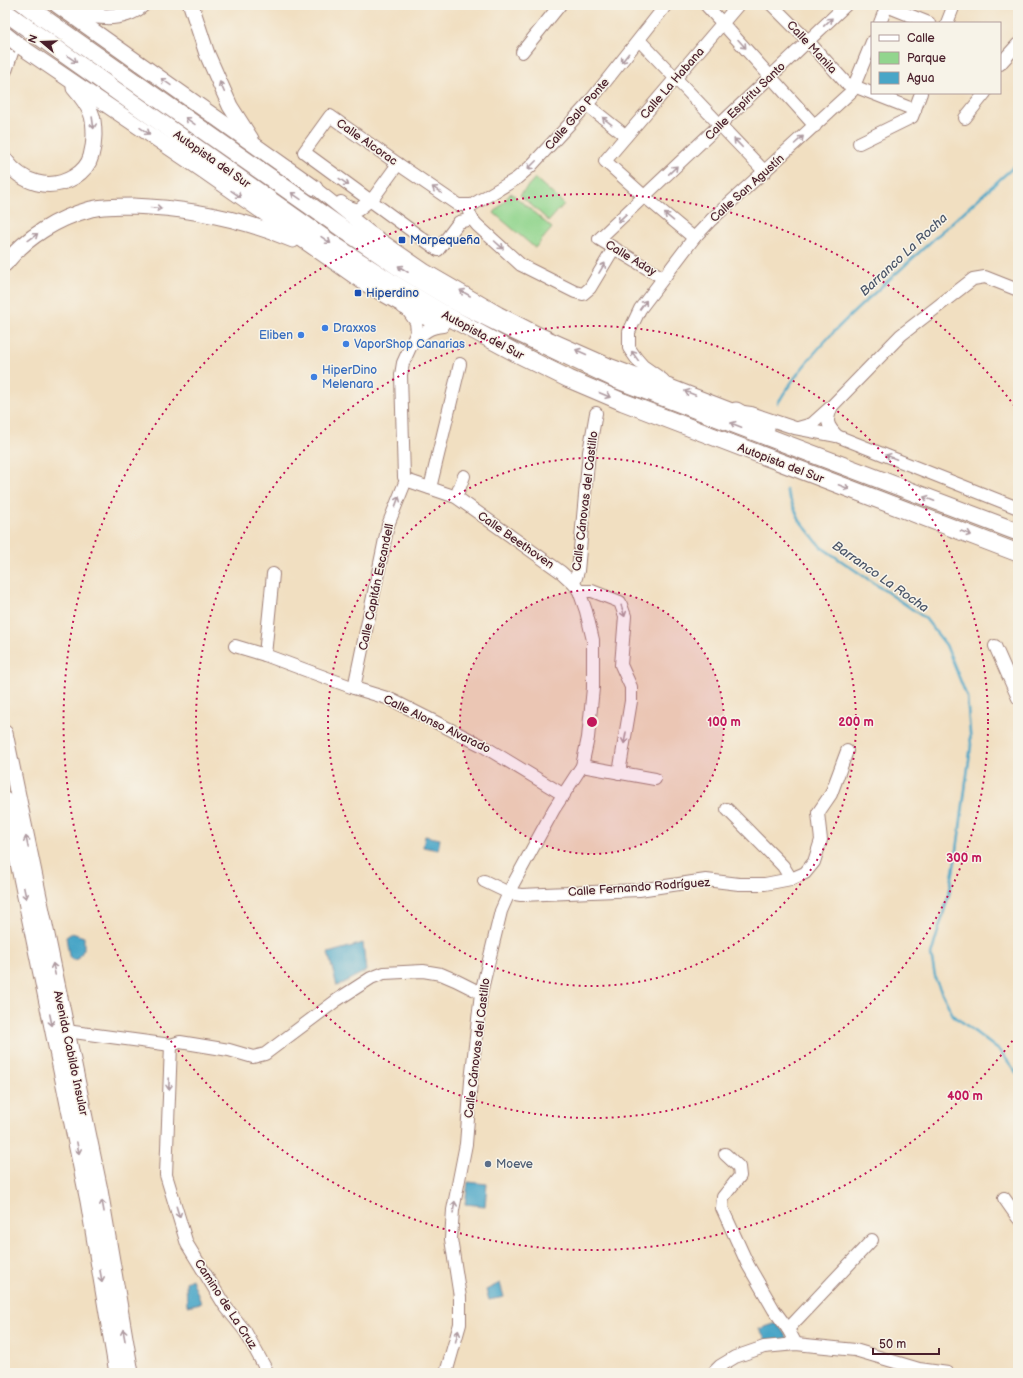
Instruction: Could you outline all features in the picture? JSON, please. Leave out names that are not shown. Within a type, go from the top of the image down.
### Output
[{"type":"highway","name":"Autopista del Sur","points":[[29,7],[346,231],[403,270],[458,303],[618,380],[1018,532]]},
{"type":"highway","name":"Autopista del Sur","points":[[5,12],[332,244],[449,317],[514,352],[569,379],[623,402],[1018,553]]},
{"type":"highway","points":[[405,306],[524,368],[569,379]]},
{"type":"highway","points":[[736,410],[811,454]]},
{"type":"main road","points":[[5,29],[14,5]]},
{"type":"main road","points":[[57,5],[315,188]]},
{"type":"main road","points":[[60,5],[86,14],[111,17],[132,12],[142,5]]},
{"type":"main road","points":[[191,5],[207,54],[230,106],[255,145]]},
{"type":"main road","points":[[5,69],[29,7]]},
{"type":"main road","points":[[5,34],[66,78],[204,171],[366,284],[405,306]]},
{"type":"main road","points":[[5,160],[17,173],[28,180],[41,184],[59,184],[69,180],[79,174],[86,166],[91,157],[94,142],[92,114],[66,78]]},
{"type":"main road","points":[[5,264],[21,246],[35,235],[63,219],[92,209],[118,206],[180,210],[221,217],[276,233],[328,258]]},
{"type":"main road","name":"Avenida Cabildo Insular","points":[[5,733],[100,1190],[131,1373]]},
{"type":"main road","name":"Avenida Cabildo Insular","points":[[5,800],[88,1201],[117,1373]]},
{"type":"street","points":[[522,52],[560,5]]},
{"type":"street","name":"Calle Galo Ponte","points":[[472,205],[516,179],[530,167],[587,105],[666,5]]},
{"type":"street","points":[[706,5],[815,126]]},
{"type":"street","name":"Calle La Habana","points":[[645,197],[605,161],[738,5]]},
{"type":"street","name":"Calle Manila","points":[[772,5],[846,84],[871,93]]},
{"type":"street","name":"Calle Espíritu Santo","points":[[599,239],[846,5]]},
{"type":"street","points":[[880,22],[886,5],[927,22]]},
{"type":"street","points":[[947,22],[954,5]]},
{"type":"street","points":[[639,40],[765,172]]},
{"type":"street","name":"Calle San Agustín","points":[[669,385],[643,366],[629,348],[629,332],[640,309],[694,238],[711,220],[852,91],[871,44]]},
{"type":"street","points":[[1002,57],[1018,44]]},
{"type":"street","name":"Calle Manila","points":[[874,94],[915,110]]},
{"type":"street","points":[[859,143],[912,117],[921,94]]},
{"type":"street","points":[[965,118],[984,94]]},
{"type":"street","points":[[587,105],[626,136]]},
{"type":"street","name":"Calle Alcorac","points":[[370,201],[304,152],[330,116],[458,205]]},
{"type":"street","points":[[315,188],[325,192],[346,206],[358,210],[370,201],[398,164]]},
{"type":"street","points":[[315,188],[370,232],[425,270],[499,313],[538,333],[608,364],[736,410],[752,413],[795,428],[837,436],[1018,508]]},
{"type":"street","points":[[645,197],[694,238]]},
{"type":"street","points":[[370,201],[438,250],[459,222],[460,215],[458,205],[472,205],[469,211],[472,219],[521,264],[574,292],[583,294],[590,288],[614,248]]},
{"type":"street","points":[[459,222],[472,219]]},
{"type":"street","name":"Calle Aday","points":[[599,239],[663,278]]},
{"type":"street","points":[[795,428],[812,424],[832,406],[901,336],[973,279],[985,277],[1018,290]]},
{"type":"street","name":"Calle Capitán Escandell","points":[[354,688],[388,525],[406,480],[404,477],[401,375],[403,364],[417,332],[416,322],[405,306]]},
{"type":"street","name":"Calle Capitán Escandell","points":[[410,347],[427,329],[443,326]]},
{"type":"street","points":[[430,488],[460,364]]},
{"type":"street","points":[[832,406],[827,418],[829,427],[837,436]]},
{"type":"street","name":"Calle Cánovas del Castillo","points":[[446,1373],[460,1324],[460,1297],[451,1239],[453,1210],[466,1144],[471,1081],[481,993],[501,911],[509,893],[554,809],[582,766],[588,738],[593,688],[593,640],[586,611],[577,587],[589,452],[596,413]]},
{"type":"street","points":[[456,497],[464,476]]},
{"type":"street","name":"Calle Beethoven","points":[[406,480],[456,497],[561,572],[577,587]]},
{"type":"street","points":[[265,655],[273,574]]},
{"type":"street","points":[[577,587],[620,602],[626,616],[621,665],[631,687],[631,701],[619,773]]},
{"type":"street","name":"Calle Alonso Alvarado","points":[[235,646],[265,655],[354,688],[390,699],[476,742],[564,795]]},
{"type":"street","points":[[996,646],[1018,698]]},
{"type":"street","name":"Calle Fernando Rodríguez","points":[[484,881],[509,893],[521,895],[639,890],[706,880],[739,884],[765,884],[791,879],[805,873],[814,862],[821,840],[818,813],[831,794],[847,751]]},
{"type":"street","points":[[582,766],[655,779]]},
{"type":"street","points":[[727,809],[783,866],[791,879]]},
{"type":"street","points":[[66,1031],[171,1045],[180,1042],[229,1050],[253,1057],[265,1054],[337,1000],[371,978],[384,973],[423,971],[441,974],[481,993]]},
{"type":"street","name":"Camino de La Cruz","points":[[171,1045],[166,1175],[187,1244],[225,1306],[245,1331],[268,1373]]},
{"type":"street","points":[[725,1154],[739,1167],[740,1176],[723,1197],[722,1208],[748,1265],[796,1344]]},
{"type":"street","points":[[1004,1198],[1018,1218]]},
{"type":"street","points":[[788,1329],[839,1277],[872,1240]]},
{"type":"street","points":[[713,1373],[720,1366],[735,1357],[764,1348],[796,1344],[855,1350],[919,1369],[948,1373]]},
{"type":"green space","points":[[535,178],[564,204],[549,221],[520,195]]},
{"type":"green space","points":[[511,193],[552,228],[535,248],[494,213]]},
{"type":"water","points":[[425,836],[440,839],[438,850],[423,847]]},
{"type":"water","points":[[72,933],[84,937],[84,949],[78,959],[72,960],[69,956],[66,937]]},
{"type":"water","points":[[363,943],[366,971],[337,986],[328,953]]},
{"type":"water","points":[[468,1182],[487,1184],[485,1206],[465,1204]]},
{"type":"water","points":[[192,1279],[201,1303],[187,1306],[186,1282]]},
{"type":"water","points":[[500,1283],[504,1297],[489,1300],[486,1290]]},
{"type":"water","points":[[777,1323],[789,1340],[768,1344],[759,1329]]},
{"type":"waterway","name":"Barranco La Rocha","points":[[778,403],[804,366],[850,315],[1018,163]]},
{"type":"waterway","name":"Barranco La Rocha","points":[[786,490],[800,521],[821,547],[925,618],[946,645],[967,697],[971,745],[957,850],[949,894],[931,955],[936,981],[953,1015],[1001,1052],[1018,1075]]},
{"type":"place","name":"Marpequeña","points":[[402,240]]},
{"type":"place","name":"Hiperdino","points":[[358,293]]},
{"type":"place","name":"Draxxos","points":[[325,328]]},
{"type":"place","name":"Eliben","points":[[301,335]]},
{"type":"place","name":"VaporShop Canarias","points":[[346,344]]},
{"type":"place","name":"HiperDino Melenara","points":[[314,377]]},
{"type":"place","name":"Moeve","points":[[488,1164]]}]
